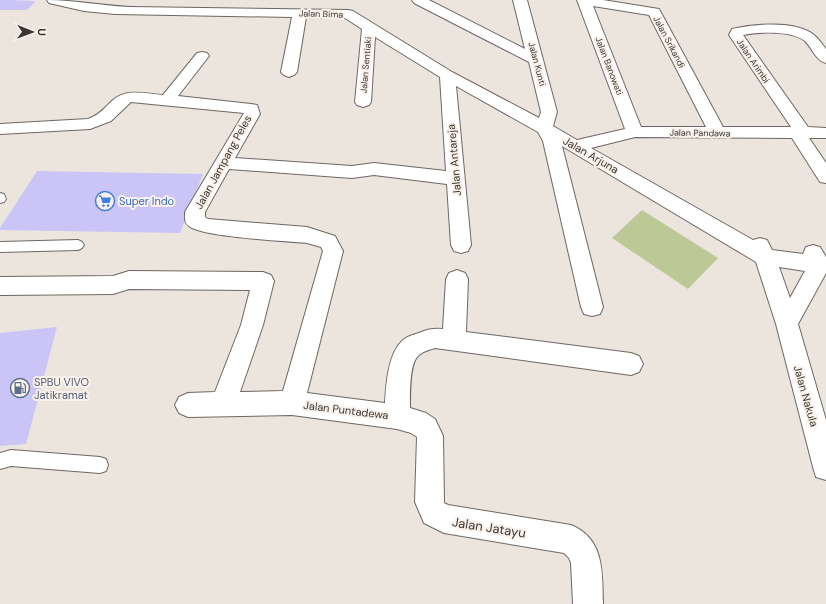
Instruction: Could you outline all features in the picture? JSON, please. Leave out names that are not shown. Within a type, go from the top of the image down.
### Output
[{"type":"street","name":"Jalan Bima","points":[[54,0],[70,5],[91,8],[150,11],[250,6],[300,13],[329,6],[348,14],[447,74],[551,132]]},
{"type":"street","points":[[150,11],[159,0]]},
{"type":"street","points":[[419,0],[536,60]]},
{"type":"street","points":[[450,0],[452,17]]},
{"type":"street","name":"Jalan Kunti","points":[[520,0],[549,112],[551,132]]},
{"type":"street","name":"Jalan Srikandi","points":[[584,0],[655,6],[718,133]]},
{"type":"street","name":"Jalan Banowati","points":[[584,0],[635,132]]},
{"type":"street","points":[[289,72],[300,13]]},
{"type":"street","name":"Jalan Sentiaki","points":[[363,102],[369,27]]},
{"type":"street","name":"Jalan Arimbi","points":[[800,133],[736,35],[737,32],[749,30],[791,30],[801,33],[809,38],[824,54]]},
{"type":"street","points":[[167,100],[202,56]]},
{"type":"street","name":"Jalan Antareja","points":[[447,74],[461,245]]},
{"type":"street","name":"Jalan Jampang Peles","points":[[0,129],[90,124],[108,115],[121,100],[129,97],[251,109],[252,114],[225,163],[195,212],[195,221],[205,226],[307,235],[328,241],[333,252],[292,403]]},
{"type":"street","points":[[551,132],[592,307]]},
{"type":"street","name":"Jalan Arjuna","points":[[551,132],[580,145],[762,250],[821,258]]},
{"type":"street","name":"Jalan Pandawa","points":[[580,145],[635,132],[826,133]]},
{"type":"street","points":[[800,133],[826,177]]},
{"type":"street","points":[[225,163],[352,172],[374,169],[455,179]]},
{"type":"street","name":"Jalan Nakula","points":[[762,250],[787,324],[826,467]]},
{"type":"street","points":[[787,324],[821,258]]},
{"type":"street","points":[[454,340],[457,279]]},
{"type":"street","points":[[0,286],[113,285],[129,280],[263,281],[252,325],[223,404]]},
{"type":"street","name":"Jalan Puntadewa","points":[[188,405],[292,403],[397,417],[402,360],[408,349],[422,342],[435,338],[631,364]]},
{"type":"street","name":"Jalan Jatayu","points":[[397,417],[417,422],[426,428],[430,436],[428,491],[429,502],[434,513],[444,519],[571,540],[580,548],[586,563],[588,604]]},
{"type":"lane","points":[[0,246],[78,245]]},
{"type":"lane","points":[[0,460],[12,458],[100,465]]},
{"type":"green space","points":[[642,210],[718,258],[688,289],[612,238]]},
{"type":"building","points":[[0,0],[36,1],[27,10],[0,10]]},
{"type":"building","name":"Super Indo","points":[[37,171],[203,174],[180,233],[0,230]]},
{"type":"building","name":"SPBU VIVO Jatikramat","points":[[57,327],[26,444],[0,446],[0,333]]},
{"type":"place","name":"Super Indo","points":[[105,201]]},
{"type":"place","name":"SPBU VIVO Jatikramat","points":[[20,388]]}]
